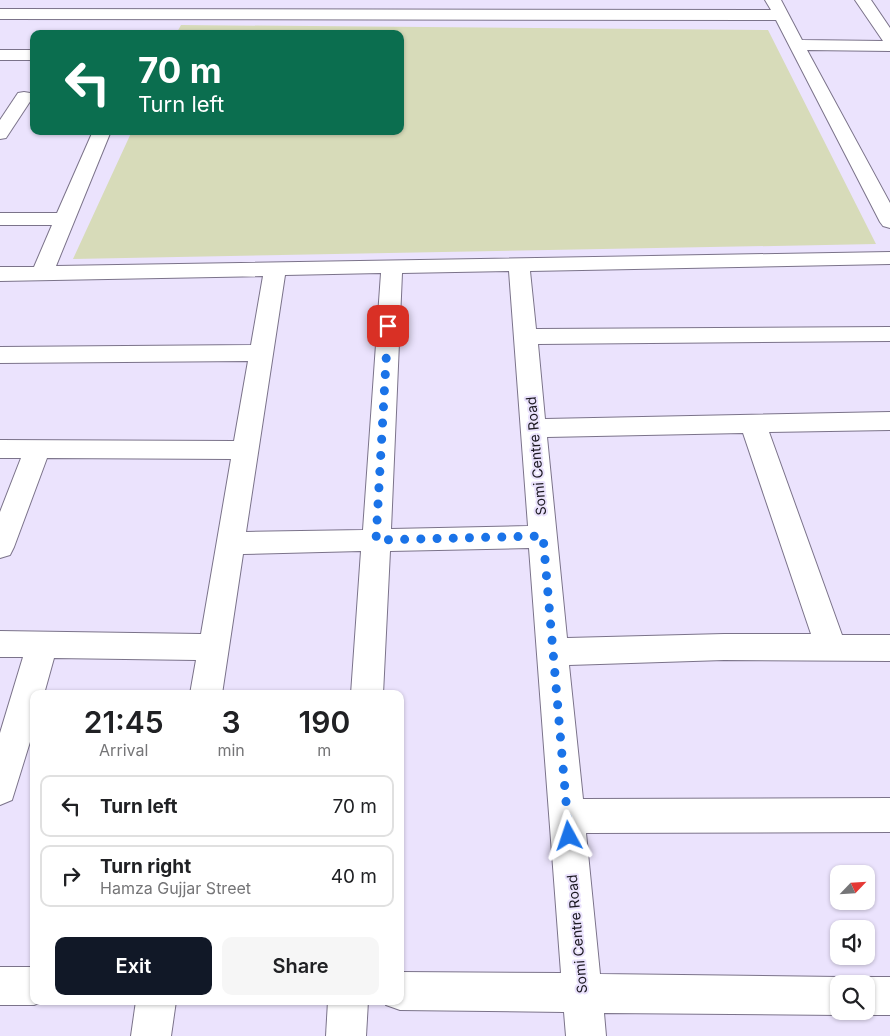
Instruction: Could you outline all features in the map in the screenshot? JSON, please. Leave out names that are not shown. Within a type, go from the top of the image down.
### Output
[{"type":"street","points":[[144,30],[156,0]]},
{"type":"street","points":[[236,15],[240,0]]},
{"type":"street","points":[[610,0],[614,15]]},
{"type":"street","points":[[866,5],[890,9]]},
{"type":"street","points":[[866,5],[890,39]]},
{"type":"street","points":[[0,14],[150,16],[614,15],[693,7],[777,7],[884,199],[890,222]]},
{"type":"street","points":[[797,45],[890,46]]},
{"type":"street","points":[[0,55],[30,55]]},
{"type":"street","points":[[0,134],[22,96]]},
{"type":"street","points":[[42,273],[100,135]]},
{"type":"street","points":[[0,219],[64,219]]},
{"type":"street","points":[[0,274],[890,258]]},
{"type":"street","name":"Somi Centre Road","points":[[519,265],[586,1036]]},
{"type":"street","points":[[366,690],[392,267]]},
{"type":"street","points":[[207,690],[275,269]]},
{"type":"street","points":[[525,337],[890,334]]},
{"type":"street","points":[[0,355],[262,353]]},
{"type":"street","points":[[533,428],[890,420]]},
{"type":"street","points":[[753,424],[831,648]]},
{"type":"street","points":[[0,449],[246,450]]},
{"type":"street","points":[[0,547],[38,449]]},
{"type":"street","points":[[231,542],[543,536]]},
{"type":"street","points":[[0,644],[214,646]]},
{"type":"street","points":[[0,789],[42,645]]},
{"type":"street","points":[[552,652],[724,648],[890,648]]},
{"type":"street","points":[[567,816],[890,815]]},
{"type":"street","points":[[0,986],[30,986]]},
{"type":"street","points":[[404,991],[830,996]]},
{"type":"street","points":[[875,996],[890,996]]},
{"type":"street","points":[[151,1036],[155,1005]]},
{"type":"street","points":[[346,1036],[348,1005]]},
{"type":"green space","points":[[181,25],[768,30],[876,244],[73,259],[130,135],[404,135],[404,30],[178,30]]},
{"type":"route","points":[[388,326],[376,540],[543,536],[569,836]]}]
